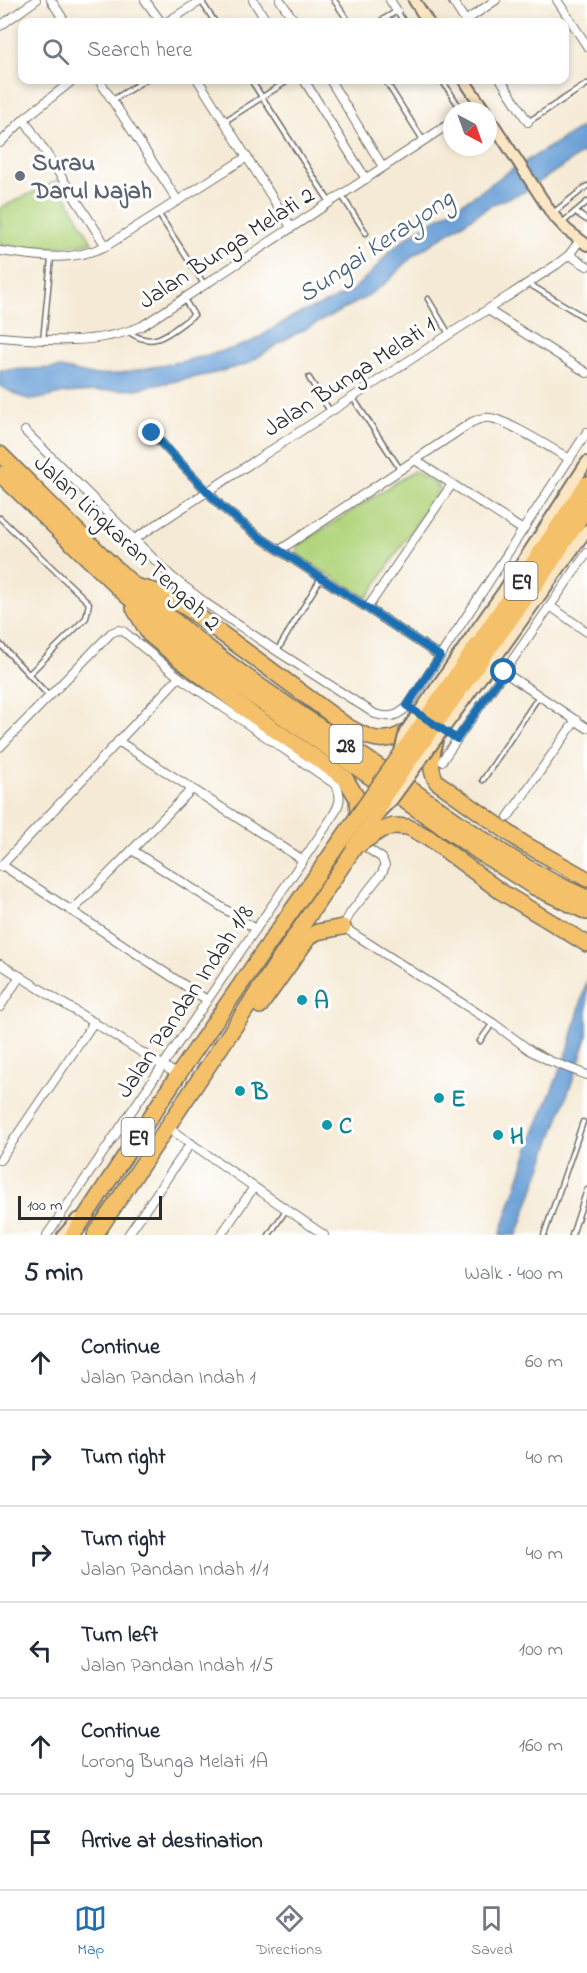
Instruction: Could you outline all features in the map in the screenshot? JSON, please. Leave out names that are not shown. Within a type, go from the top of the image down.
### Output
[{"type":"highway","name":"Jalan Lingkaran Tengah 2","points":[[0,454],[179,642],[224,676],[482,854],[532,886],[587,912]]},
{"type":"highway","name":"Jalan Lingkaran Tengah 2","points":[[0,474],[130,590],[232,665],[489,843],[539,875],[587,898]]},
{"type":"highway","name":"E9","points":[[575,525],[587,484]]},
{"type":"highway","name":"E9","points":[[73,1235],[178,1075],[399,755],[587,507]]},
{"type":"highway","points":[[358,815],[357,798],[352,786],[335,769],[253,715],[149,634],[130,590],[162,593],[186,608],[347,726],[366,737],[382,740],[395,738],[405,732]]},
{"type":"highway","name":"E9","points":[[95,1235],[375,817],[384,796],[483,646]]},
{"type":"highway","points":[[435,740],[431,763],[437,782],[523,843],[586,878]]},
{"type":"highway","points":[[354,848],[381,830],[394,826],[408,827],[429,838],[500,891],[515,905],[585,948]]},
{"type":"highway","points":[[198,1080],[217,1065],[234,1044],[309,937],[317,932],[343,927]]},
{"type":"main road","points":[[414,0],[425,18]]},
{"type":"main road","points":[[467,84],[478,102]]},
{"type":"main road","points":[[497,130],[552,214],[584,243]]},
{"type":"main road","points":[[375,817],[392,800],[435,740],[483,646],[502,593],[587,462]]},
{"type":"main road","points":[[399,755],[405,732],[483,646],[575,525]]},
{"type":"main road","points":[[63,1235],[103,1190]]},
{"type":"main road","points":[[101,1235],[120,1199]]},
{"type":"street","points":[[0,26],[36,0],[51,0],[62,18]]},
{"type":"street","points":[[145,0],[158,18]]},
{"type":"street","points":[[173,18],[201,0]]},
{"type":"street","points":[[253,0],[264,18]]},
{"type":"street","points":[[280,0],[292,18]]},
{"type":"street","points":[[390,0],[397,11]]},
{"type":"street","points":[[452,0],[463,18]]},
{"type":"street","points":[[471,18],[496,0]]},
{"type":"street","points":[[557,0],[584,36],[587,46]]},
{"type":"street","points":[[0,143],[24,119],[68,84]]},
{"type":"street","points":[[102,84],[178,201]]},
{"type":"street","points":[[201,84],[291,227]]},
{"type":"street","points":[[307,84],[366,179]]},
{"type":"street","points":[[332,84],[383,167]]},
{"type":"street","points":[[504,84],[528,122]]},
{"type":"street","points":[[24,119],[106,246]]},
{"type":"street","name":"Jalan Bunga Melati 2","points":[[0,338],[43,341],[102,338],[129,332],[142,326],[443,128]]},
{"type":"street","points":[[0,250],[51,258],[88,254],[106,246],[247,157]]},
{"type":"street","name":"Jalan Bunga Melati 1","points":[[133,540],[528,284],[584,243]]},
{"type":"street","points":[[569,255],[587,266]]},
{"type":"street","points":[[488,310],[587,372]]},
{"type":"street","points":[[280,550],[471,422],[489,417],[570,459]]},
{"type":"street","points":[[25,431],[133,540],[181,584],[277,651],[375,714],[392,716],[401,713],[407,706],[587,432]]},
{"type":"street","points":[[152,433],[239,521],[440,656]]},
{"type":"street","points":[[415,460],[523,530]]},
{"type":"street","points":[[368,608],[452,484]]},
{"type":"street","points":[[442,761],[587,553]]},
{"type":"street","points":[[550,606],[587,632]]},
{"type":"street","points":[[0,747],[111,633],[118,630],[123,631],[179,677],[1,866],[207,1000]]},
{"type":"street","points":[[504,672],[587,728]]},
{"type":"street","name":"Jalan Pandan Indah 1/8","points":[[47,1235],[339,806],[340,792],[336,785],[179,677]]},
{"type":"street","points":[[407,706],[457,739]]},
{"type":"street","points":[[508,817],[576,720]]},
{"type":"street","points":[[118,741],[303,860]]},
{"type":"street","points":[[72,911],[192,789]]},
{"type":"street","points":[[329,822],[382,858],[385,866],[351,912],[343,927],[493,1023],[531,1051],[550,1061],[584,1073]]},
{"type":"street","points":[[132,850],[256,929]]},
{"type":"street","points":[[0,964],[178,1075]]},
{"type":"street","points":[[0,1006],[20,976]]},
{"type":"street","points":[[0,1160],[94,1022]]},
{"type":"street","points":[[167,1127],[318,1233]]},
{"type":"street","points":[[128,1235],[191,1143]]},
{"type":"street","points":[[221,1235],[254,1187]]},
{"type":"lane","points":[[201,0],[212,18]]},
{"type":"lane","points":[[334,0],[345,18]]},
{"type":"lane","points":[[386,18],[397,11],[401,18]]},
{"type":"lane","points":[[113,100],[139,84]]},
{"type":"lane","points":[[254,84],[330,202]]},
{"type":"lane","points":[[225,120],[283,84]]},
{"type":"lane","points":[[387,84],[423,141]]},
{"type":"lane","points":[[444,84],[456,102]]},
{"type":"lane","points":[[528,122],[587,84]]},
{"type":"lane","points":[[552,214],[587,186]]},
{"type":"lane","points":[[341,194],[366,233]]},
{"type":"lane","points":[[561,224],[587,202]]},
{"type":"lane","points":[[575,212],[587,220]]},
{"type":"lane","points":[[158,213],[204,285]]},
{"type":"lane","points":[[43,341],[51,258]]},
{"type":"lane","points":[[528,284],[587,320]]},
{"type":"lane","points":[[129,332],[140,340],[159,340],[194,315],[183,298]]},
{"type":"lane","points":[[428,299],[450,334]]},
{"type":"lane","points":[[309,378],[331,411]]},
{"type":"lane","points":[[353,397],[400,470]]},
{"type":"lane","points":[[0,518],[89,603],[86,618],[29,674]]},
{"type":"lane","points":[[277,651],[321,577]]},
{"type":"lane","points":[[0,644],[49,697]]},
{"type":"lane","points":[[483,780],[539,696]]},
{"type":"lane","points":[[480,1041],[493,1023]]},
{"type":"lane","points":[[544,1235],[582,1122]]},
{"type":"lane","points":[[572,1235],[587,1190]]},
{"type":"lane","points":[[269,1235],[286,1209]]},
{"type":"green space","points":[[57,181],[92,242],[57,247],[0,246],[0,208]]},
{"type":"green space","points":[[414,471],[440,488],[367,598],[297,555],[297,546]]},
{"type":"water","points":[[587,124],[587,150],[524,192],[493,204],[414,255],[387,282],[363,299],[288,338],[247,364],[211,374],[136,389],[65,393],[30,400],[0,386],[0,370],[61,368],[92,375],[116,374],[184,361],[235,348],[255,340],[295,315],[351,291],[407,237]]},
{"type":"water","points":[[587,980],[587,1037],[579,1062],[517,1235],[500,1235],[534,1133],[568,1051]]},
{"type":"place","name":"Surau Darul Najah","points":[[20,176]]},
{"type":"place","name":"A","points":[[302,1000]]},
{"type":"place","name":"B","points":[[240,1091]]},
{"type":"place","name":"E","points":[[439,1098]]},
{"type":"place","name":"C","points":[[327,1125]]},
{"type":"place","name":"H","points":[[498,1135]]},
{"type":"route","points":[[152,433],[222,507],[258,536],[440,656],[407,706],[457,739],[504,672]]},
{"type":"water label","name":"Sungai Kerayong","points":[[375,245]]}]
